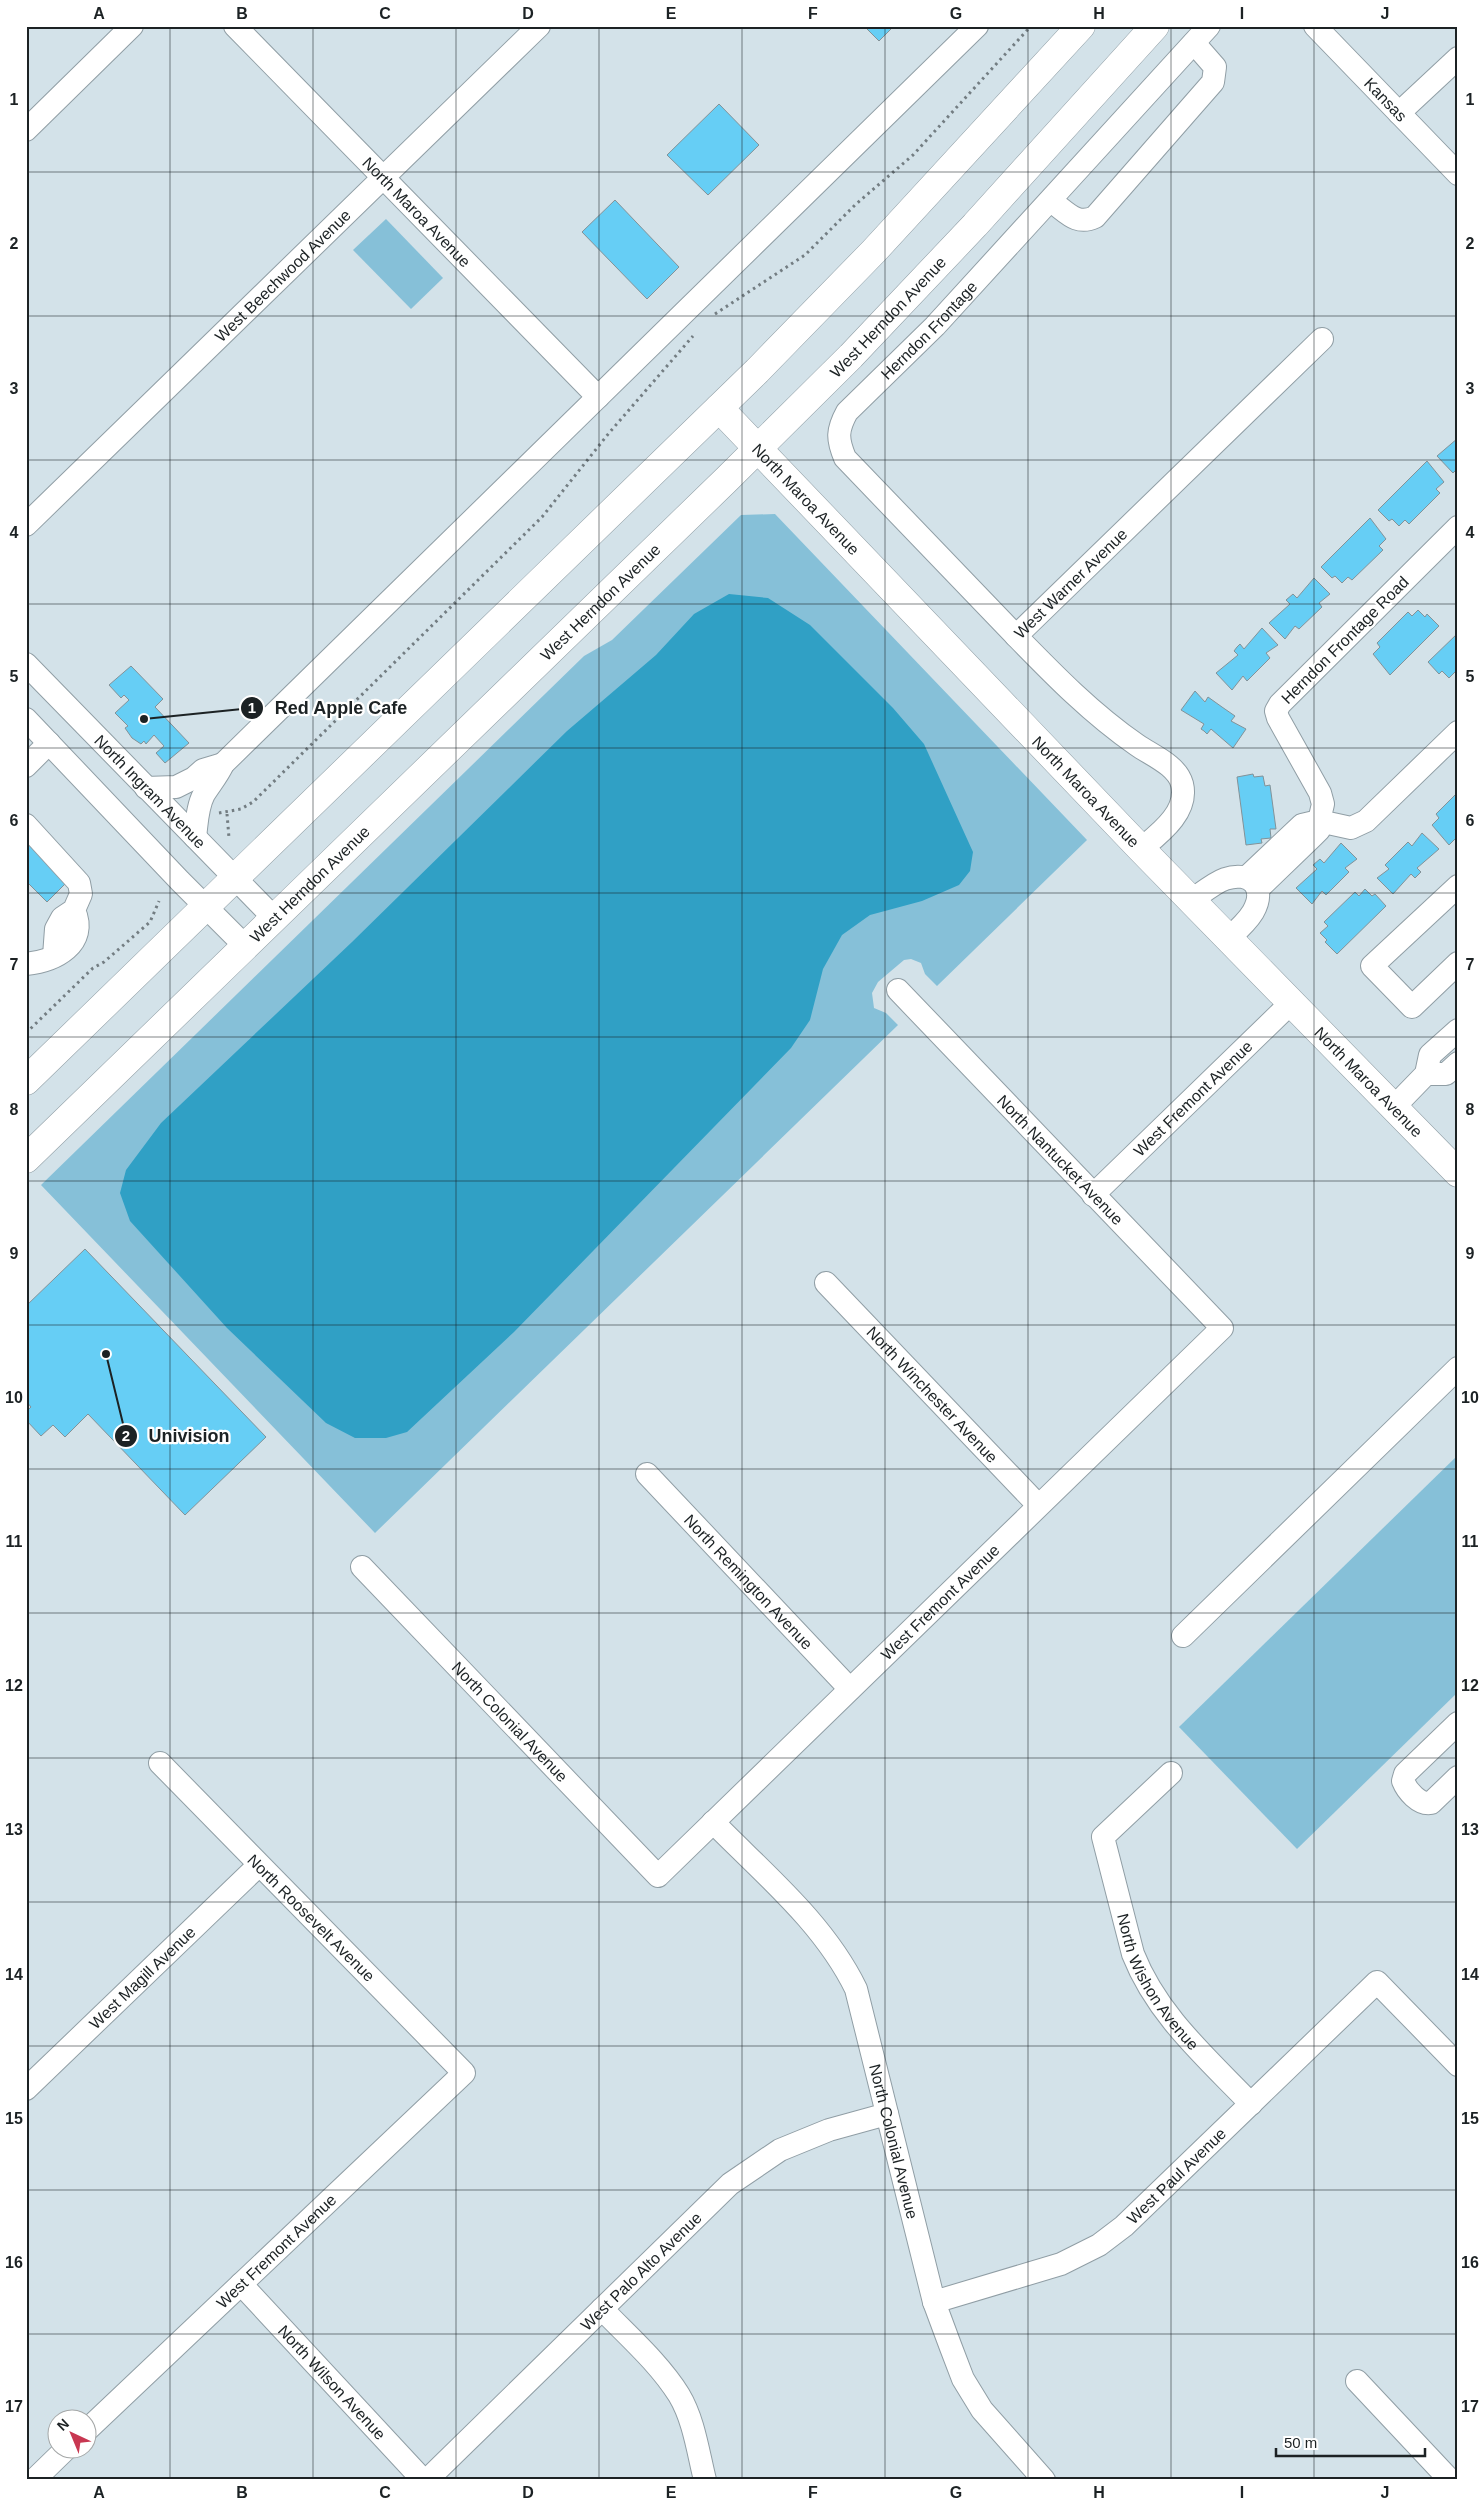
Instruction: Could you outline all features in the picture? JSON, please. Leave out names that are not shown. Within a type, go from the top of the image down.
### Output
[{"type":"main road","points":[[26,1081],[719,408],[874,251],[1081,26]]},
{"type":"main road","name":"West Herndon Avenue","points":[[26,1159],[757,449],[850,356],[975,225],[1155,26]]},
{"type":"main road","name":"North Maroa Avenue","points":[[719,408],[1141,848],[1458,1173]]},
{"type":"street","points":[[26,130],[132,26]]},
{"type":"street","name":"North Maroa Avenue","points":[[235,26],[598,397]]},
{"type":"street","name":"West Beechwood Avenue","points":[[26,524],[539,26]]},
{"type":"street","points":[[195,838],[199,808],[204,796],[216,781],[223,764],[977,26]]},
{"type":"street","name":"Kansas","points":[[1315,26],[1458,174]]},
{"type":"street","points":[[1052,201],[1078,221],[1085,222],[1095,217],[1213,82],[1216,67],[1202,34]]},
{"type":"street","name":"Herndon Frontage","points":[[1016,636],[845,458],[837,436],[838,429],[847,412],[935,326],[1052,201],[1202,34]]},
{"type":"street","points":[[1399,113],[1458,58]]},
{"type":"street","name":"West Warner Avenue","points":[[1141,848],[1166,828],[1177,812],[1182,797],[1182,784],[1168,765],[1102,719],[1016,636],[1322,339]]},
{"type":"street","name":"Herndon Frontage Road","points":[[1252,883],[1314,836],[1319,830],[1323,804],[1320,792],[1278,718],[1276,711],[1280,704],[1458,527]]},
{"type":"street","name":"North Ingram Avenue","points":[[26,664],[34,678],[274,918]]},
{"type":"street","points":[[26,720],[245,946]]},
{"type":"street","points":[[1319,821],[1350,828],[1366,821],[1458,732]]},
{"type":"street","points":[[26,766],[49,743]]},
{"type":"street","points":[[146,788],[176,787],[194,778],[203,770],[223,764]]},
{"type":"street","points":[[26,825],[79,883],[81,894],[74,910],[78,931],[75,942],[68,950],[26,964]]},
{"type":"street","points":[[1192,900],[1224,879],[1252,883],[1258,898],[1254,911],[1248,920],[1229,938]]},
{"type":"street","points":[[1458,886],[1372,966],[1412,1007],[1458,963]]},
{"type":"street","name":"North Nantucket Avenue","points":[[898,990],[1222,1328]]},
{"type":"street","name":"West Fremont Avenue","points":[[1093,1195],[1292,1002]]},
{"type":"street","points":[[1394,1107],[1426,1074],[1430,1056],[1458,1030]]},
{"type":"street","points":[[1426,1074],[1446,1074],[1458,1063]]},
{"type":"street","name":"North Winchester Avenue","points":[[826,1283],[1038,1506]]},
{"type":"street","name":"West Fremont Avenue","points":[[658,1876],[1222,1328]]},
{"type":"street","points":[[1183,1636],[1458,1368]]},
{"type":"street","name":"North Remington Avenue","points":[[647,1474],[850,1689]]},
{"type":"street","name":"North Colonial Avenue","points":[[362,1567],[658,1876]]},
{"type":"street","points":[[1458,1723],[1406,1774],[1403,1780],[1420,1802],[1431,1804],[1458,1777]]},
{"type":"street","name":"North Roosevelt Avenue","points":[[160,1763],[464,2073]]},
{"type":"street","name":"North Wishon Avenue","points":[[1171,1773],[1103,1837],[1133,1954],[1150,1989],[1174,2024],[1251,2104]]},
{"type":"street","name":"North Colonial Avenue","points":[[713,1822],[826,1938],[843,1962],[856,1989],[934,2302],[963,2380],[982,2410],[1044,2480]]},
{"type":"street","name":"West Magill Avenue","points":[[26,2089],[259,1865]]},
{"type":"street","name":"West Paul Avenue","points":[[934,2302],[1061,2264],[1099,2245],[1124,2226],[1377,1982],[1458,2065]]},
{"type":"street","name":"West Fremont Avenue","points":[[98,2420],[464,2073]]},
{"type":"street","name":"West Palo Alto Avenue","points":[[427,2480],[730,2184],[772,2155],[829,2130],[887,2114]]},
{"type":"street","name":"North Wilson Avenue","points":[[241,2284],[423,2480]]},
{"type":"street","points":[[602,2309],[661,2372],[680,2396],[692,2425],[705,2480]]},
{"type":"street","points":[[1357,2382],[1450,2480]]},
{"type":"street","points":[[34,2480],[57,2458]]},
{"type":"path","points":[[712,316],[805,255],[855,205],[913,155],[1031,26]]},
{"type":"path","points":[[199,808],[206,814],[227,813],[253,802],[542,517],[609,433],[694,334]]},
{"type":"path","points":[[227,813],[229,838]]},
{"type":"path","points":[[26,1033],[93,968],[104,962],[150,922],[159,901]]},
{"type":"shaded area","points":[[386,219],[443,278],[411,309],[353,250]]},
{"type":"shaded area","points":[[775,514],[1087,840],[937,986],[925,974],[921,963],[911,959],[904,960],[878,982],[872,993],[874,1008],[886,1013],[898,1025],[375,1533],[41,1185],[584,656],[612,640],[741,515]]},
{"type":"shaded area","points":[[729,594],[768,598],[810,625],[893,708],[924,744],[973,852],[970,871],[959,885],[922,901],[870,915],[842,935],[823,969],[810,1020],[791,1048],[514,1332],[407,1432],[386,1438],[355,1438],[326,1423],[227,1328],[130,1221],[120,1193],[126,1170],[161,1123],[352,942],[567,731],[656,655],[694,614]]},
{"type":"shaded area","points":[[1458,1455],[1458,1692],[1297,1849],[1179,1727]]},
{"type":"building","points":[[864,26],[894,26],[879,41]]},
{"type":"building","points":[[719,104],[759,145],[708,195],[667,155]]},
{"type":"building","points":[[615,200],[679,267],[647,299],[582,232]]},
{"type":"building","points":[[1458,438],[1458,468],[1453,473],[1437,456]]},
{"type":"building","points":[[1427,461],[1444,482],[1436,489],[1440,493],[1409,524],[1405,520],[1399,526],[1392,519],[1389,521],[1378,510]]},
{"type":"building","points":[[1370,518],[1386,539],[1379,546],[1383,550],[1352,580],[1348,577],[1342,583],[1335,576],[1332,578],[1321,567]]},
{"type":"building","points":[[1314,578],[1330,594],[1319,603],[1322,607],[1299,629],[1295,626],[1285,639],[1269,623],[1290,604],[1286,600],[1293,594],[1297,598]]},
{"type":"building","points":[[1418,610],[1425,617],[1427,614],[1439,626],[1390,675],[1373,654],[1380,647],[1377,643],[1408,612],[1412,616]]},
{"type":"building","points":[[1262,628],[1278,645],[1266,653],[1270,658],[1247,681],[1243,676],[1232,690],[1216,673],[1238,655],[1234,651],[1240,644],[1244,649]]},
{"type":"building","points":[[1458,633],[1458,675],[1455,672],[1449,678],[1442,671],[1439,674],[1428,662]]},
{"type":"building","points":[[131,666],[163,699],[155,707],[189,743],[165,763],[156,753],[164,746],[154,735],[146,744],[144,741],[141,744],[132,738],[125,728],[128,726],[115,713],[129,700],[124,695],[121,698],[109,685]]},
{"type":"building","points":[[1195,691],[1205,702],[1208,697],[1235,716],[1231,721],[1246,729],[1233,748],[1211,729],[1207,734],[1201,729],[1204,724],[1181,710]]},
{"type":"building","points":[[1253,774],[1254,777],[1263,776],[1265,786],[1270,785],[1276,829],[1270,829],[1271,838],[1261,839],[1262,843],[1246,845],[1237,777]]},
{"type":"building","points":[[1458,792],[1458,836],[1449,845],[1432,825],[1439,818],[1436,814]]},
{"type":"building","points":[[26,833],[71,878],[47,902],[26,881]]},
{"type":"building","points":[[1422,833],[1439,849],[1417,868],[1421,872],[1415,878],[1411,874],[1393,894],[1377,878],[1389,869],[1385,865],[1408,842],[1412,846]]},
{"type":"building","points":[[1341,843],[1357,859],[1345,868],[1349,872],[1326,895],[1322,891],[1312,904],[1296,888],[1317,869],[1313,865],[1320,859],[1324,863]]},
{"type":"building","points":[[1365,889],[1372,896],[1375,894],[1386,906],[1337,954],[1325,942],[1327,940],[1320,933],[1328,926],[1324,922],[1355,892],[1359,896]]},
{"type":"building","points":[[85,1249],[266,1437],[185,1515],[88,1414],[65,1437],[53,1425],[41,1436],[26,1420],[26,1412],[31,1407],[26,1401],[26,1306]]},
{"type":"place","name":"Red Apple Cafe","points":[[144,719]]},
{"type":"place","name":"Univision","points":[[106,1354]]}]
